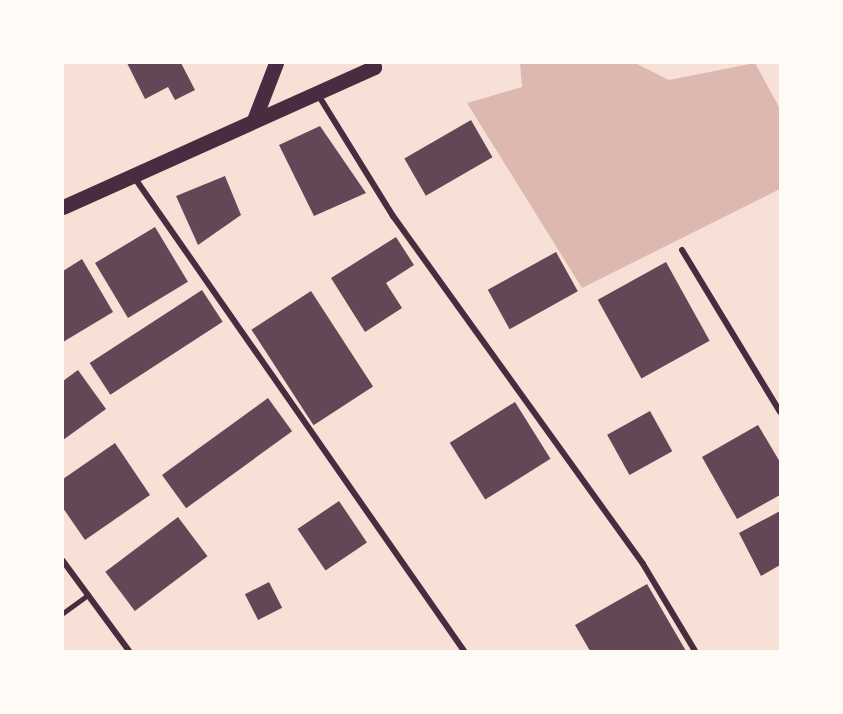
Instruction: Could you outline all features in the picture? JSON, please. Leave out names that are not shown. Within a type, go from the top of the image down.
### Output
[{"type":"main road","points":[[254,120],[276,63]]},
{"type":"main road","points":[[63,207],[132,174],[317,93],[373,65]]},
{"type":"street","points":[[317,93],[393,216],[643,564],[695,651]]},
{"type":"street","points":[[132,174],[464,651]]},
{"type":"street","points":[[682,250],[780,412]]},
{"type":"street","points":[[772,400],[780,397]]},
{"type":"street","points":[[63,561],[129,651]]},
{"type":"lane","points":[[63,613],[88,595]]},
{"type":"shaded area","points":[[520,63],[635,63],[669,80],[755,63],[780,109],[780,189],[582,288],[467,103],[522,87]]},
{"type":"building","points":[[127,63],[181,63],[195,90],[175,100],[168,87],[145,99]]},
{"type":"building","points":[[471,120],[492,157],[426,196],[404,158]]},
{"type":"building","points":[[320,126],[366,193],[314,216],[279,145]]},
{"type":"building","points":[[225,176],[241,215],[198,245],[176,196]]},
{"type":"building","points":[[155,227],[188,282],[128,318],[95,263]]},
{"type":"building","points":[[396,237],[414,265],[386,283],[402,308],[365,332],[331,278]]},
{"type":"building","points":[[556,252],[578,291],[510,329],[488,290]]},
{"type":"building","points":[[82,259],[113,312],[63,342],[63,271]]},
{"type":"building","points":[[666,262],[710,341],[641,379],[598,300]]},
{"type":"building","points":[[202,290],[223,322],[110,395],[90,363]]},
{"type":"building","points":[[311,291],[373,387],[314,425],[251,330]]},
{"type":"building","points":[[78,370],[106,409],[63,440],[63,381]]},
{"type":"building","points":[[268,398],[292,431],[186,508],[162,475]]},
{"type":"building","points":[[515,402],[551,459],[485,500],[450,443]]},
{"type":"building","points":[[650,411],[672,451],[629,475],[607,435]]},
{"type":"building","points":[[758,425],[780,462],[780,495],[737,519],[702,457]]},
{"type":"building","points":[[115,443],[150,495],[85,540],[63,508],[63,479]]},
{"type":"building","points":[[339,501],[367,542],[326,570],[298,529]]},
{"type":"building","points":[[780,511],[780,565],[761,576],[739,533]]},
{"type":"building","points":[[178,517],[207,556],[135,611],[105,572]]},
{"type":"building","points":[[269,582],[282,608],[258,620],[245,594]]},
{"type":"building","points":[[647,584],[686,651],[590,651],[575,625]]}]
